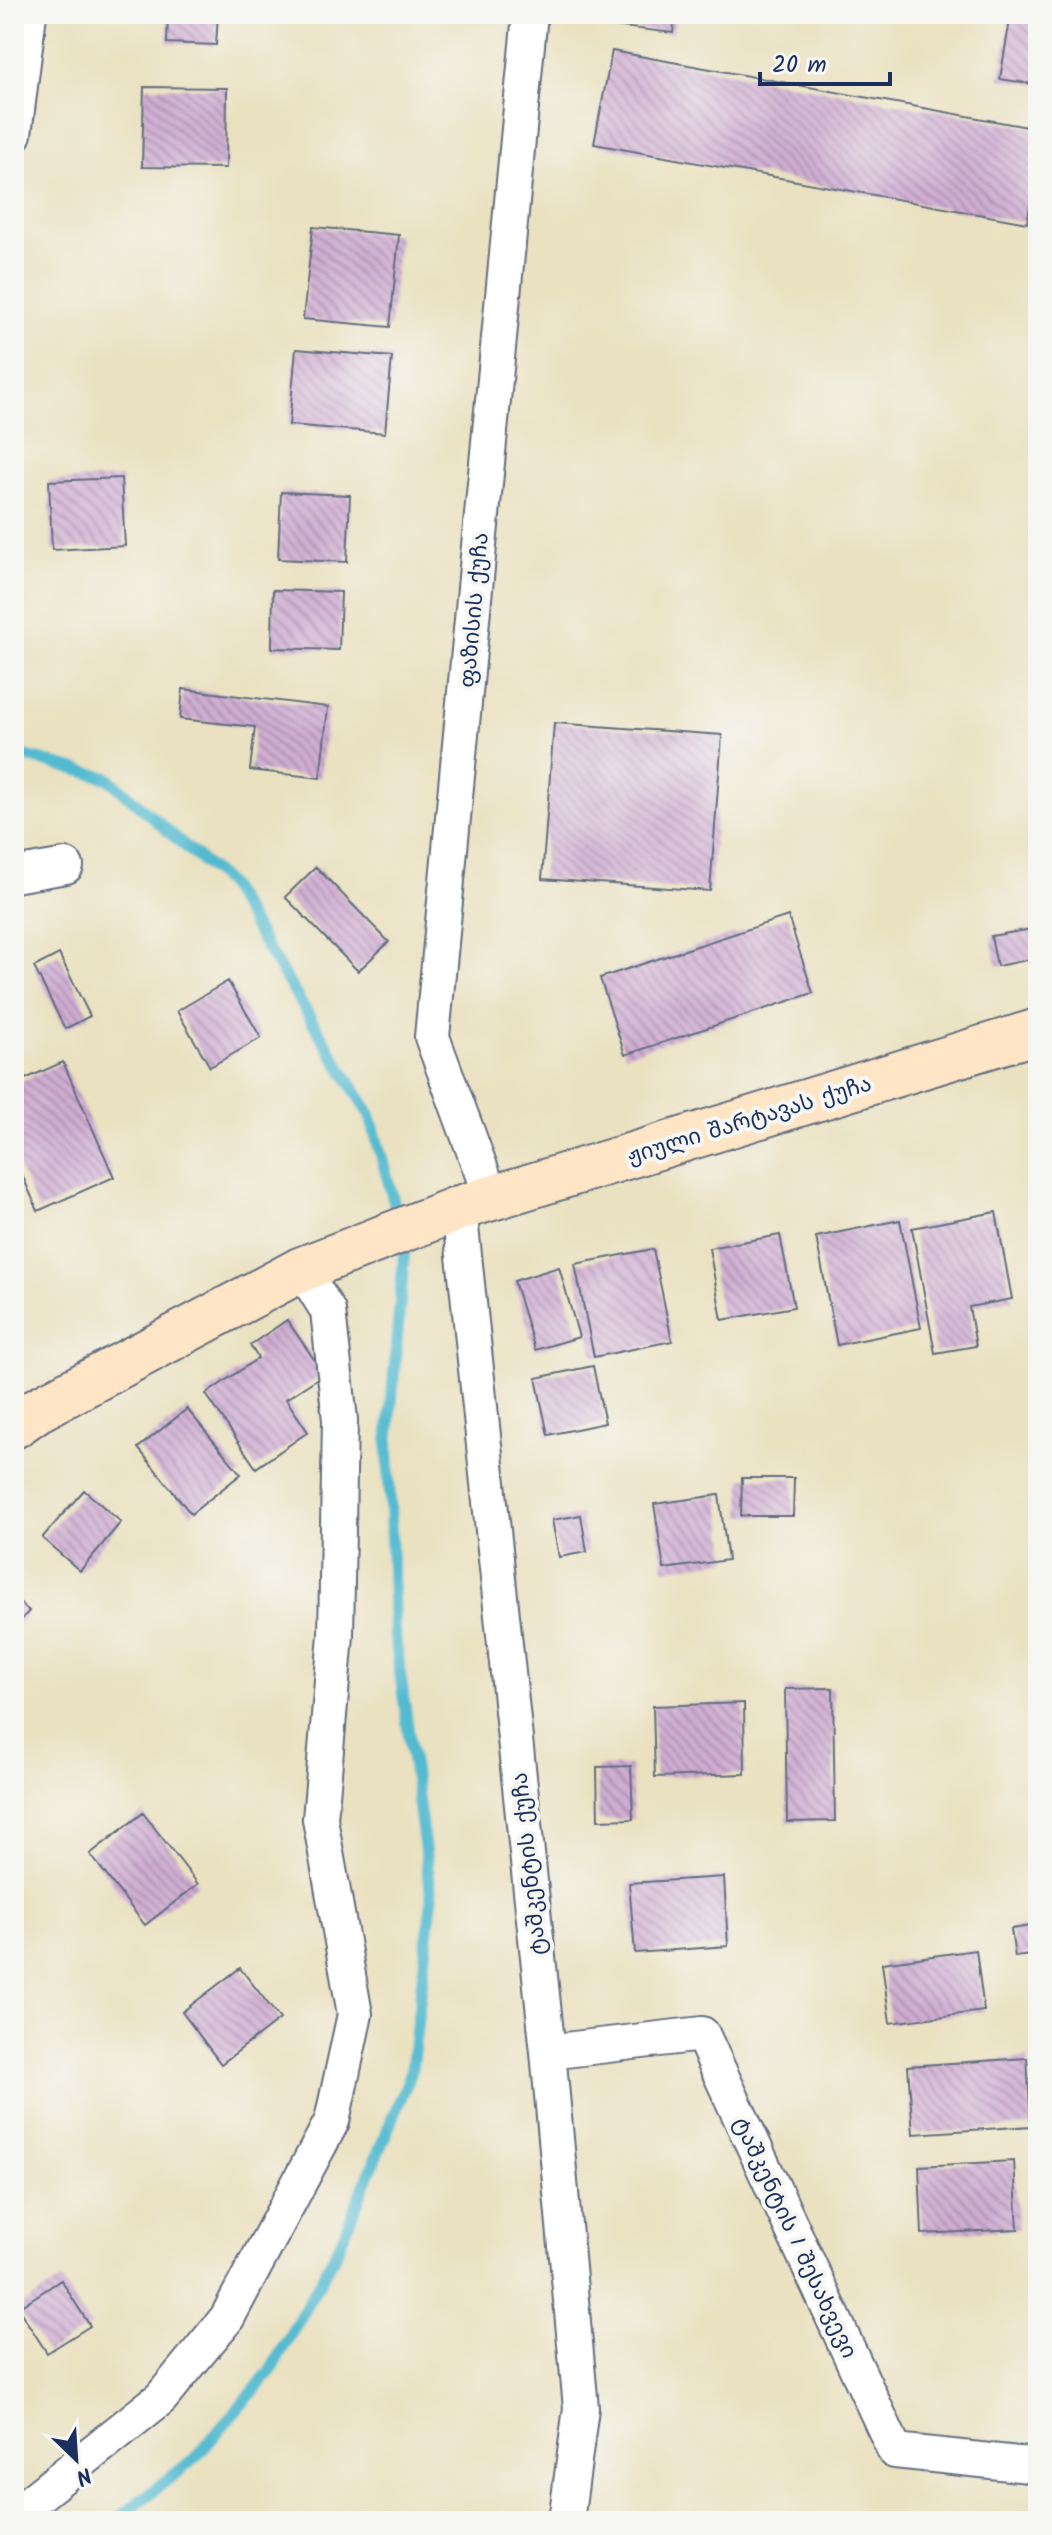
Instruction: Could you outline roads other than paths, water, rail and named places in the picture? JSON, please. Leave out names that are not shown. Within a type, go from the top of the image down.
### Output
[{"type":"street","points":[[14,134],[29,14]]},
{"type":"street","name":"ფაზისის ქუჩა","points":[[475,1202],[432,1037],[530,14]]},
{"type":"street","points":[[14,875],[66,866]]},
{"type":"street","name":"ჟიული შარტავას ქუჩა","points":[[302,1269],[475,1202],[1038,1031]]},
{"type":"street","name":"ტაშკენტის ქუჩა","points":[[475,1202],[581,2408],[566,2521]]},
{"type":"street","points":[[14,1426],[37,1410],[302,1269],[328,1311],[340,1420],[336,1635],[320,1819],[355,2014],[332,2121],[227,2318],[161,2398],[14,2515]]},
{"type":"street","name":"ტაშკენტის I შესახვევი","points":[[548,2052],[702,2034],[895,2451],[1038,2466]]},
{"type":"waterway","points":[[14,753],[108,778],[227,883],[370,1115],[405,1242],[388,1444],[394,1630],[432,1900],[411,2073],[338,2249],[269,2373],[194,2459],[115,2521]]}]
